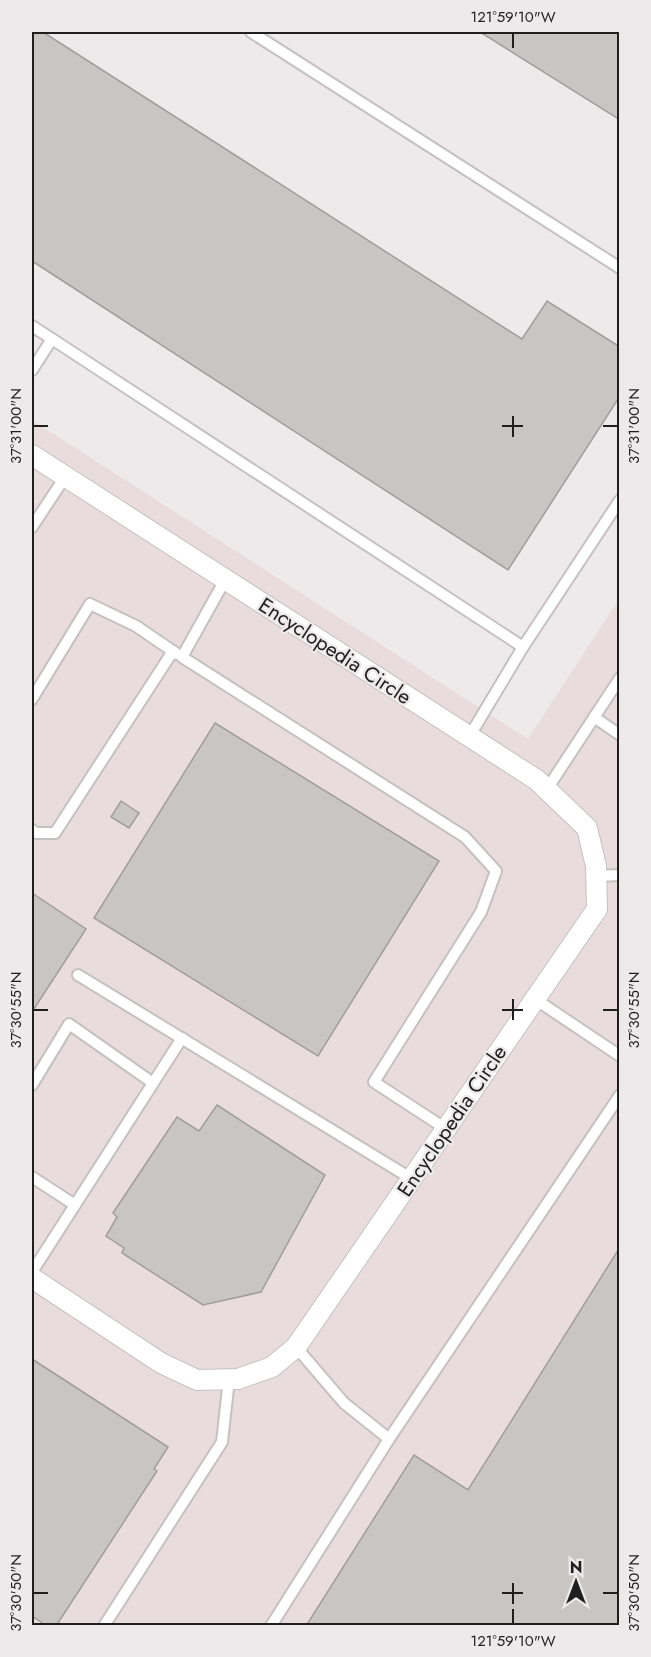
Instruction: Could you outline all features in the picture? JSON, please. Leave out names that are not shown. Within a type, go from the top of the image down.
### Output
[{"type":"street","name":"Encyclopedia Circle","points":[[32,455],[537,780],[587,828],[596,866],[597,909],[297,1347],[272,1367],[238,1379],[197,1380],[161,1363],[32,1278]]},
{"type":"lane","points":[[251,32],[620,268]]},
{"type":"lane","points":[[32,326],[523,647]]},
{"type":"lane","points":[[32,370],[52,339]]},
{"type":"lane","points":[[32,527],[64,477]]},
{"type":"lane","points":[[469,737],[523,647],[620,500]]},
{"type":"lane","points":[[182,657],[225,580]]},
{"type":"lane","points":[[32,699],[90,604],[136,626],[465,837],[496,871],[481,912],[374,1082],[446,1129]]},
{"type":"lane","points":[[32,830],[36,833],[55,833],[173,651]]},
{"type":"lane","points":[[546,789],[620,678]]},
{"type":"lane","points":[[594,717],[620,735]]},
{"type":"lane","points":[[596,876],[620,875]]},
{"type":"lane","points":[[78,975],[412,1179]]},
{"type":"lane","points":[[535,999],[620,1056]]},
{"type":"lane","points":[[32,1085],[69,1024],[153,1083]]},
{"type":"lane","points":[[32,1272],[182,1038]]},
{"type":"lane","points":[[272,1626],[388,1439],[620,1095]]},
{"type":"lane","points":[[32,1177],[75,1204]]},
{"type":"lane","points":[[297,1347],[344,1403],[388,1439]]},
{"type":"lane","points":[[104,1626],[222,1442],[229,1379]]},
{"type":"shaded area","points":[[32,420],[528,739],[619,599],[619,1625],[32,1625]]},
{"type":"building","points":[[32,32],[43,32],[522,339],[547,301],[620,347],[620,396],[508,570],[32,261]]},
{"type":"building","points":[[480,32],[620,32],[620,120]]},
{"type":"building","points":[[215,723],[439,861],[318,1056],[94,918]]},
{"type":"building","points":[[121,801],[139,813],[129,828],[111,817]]},
{"type":"building","points":[[32,893],[86,929],[32,1012]]},
{"type":"building","points":[[217,1105],[325,1175],[261,1292],[203,1305],[122,1253],[124,1248],[106,1236],[117,1217],[113,1213],[177,1117],[199,1131]]},
{"type":"building","points":[[620,1247],[620,1626],[306,1626],[414,1455],[468,1490]]},
{"type":"building","points":[[32,1359],[168,1447],[154,1469],[157,1471],[56,1626],[47,1626],[32,1616]]}]
